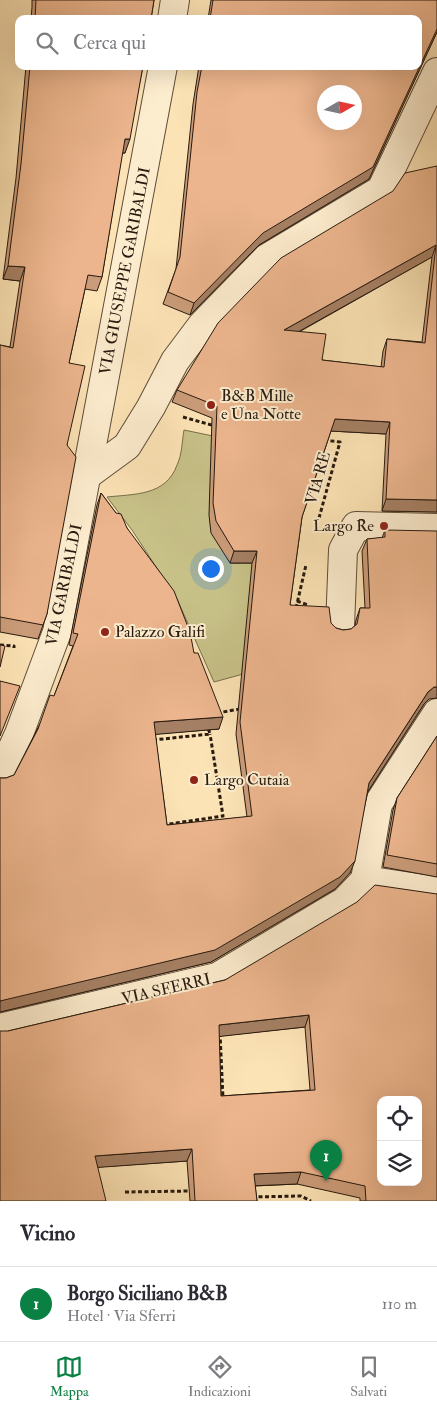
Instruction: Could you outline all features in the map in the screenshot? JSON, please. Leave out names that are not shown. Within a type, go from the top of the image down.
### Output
[{"type":"street","points":[[173,15],[175,0]]},
{"type":"street","name":"VIA GIUSEPPE GARIBALDI","points":[[86,476],[162,70]]},
{"type":"street","points":[[86,476],[127,446],[152,407],[175,361],[202,325],[267,258],[381,190],[437,72]]},
{"type":"street","name":"VIA GARIBALDI","points":[[0,775],[19,734],[57,632],[86,476]]},
{"type":"street","points":[[340,627],[343,550],[356,526],[437,528]]},
{"type":"street","points":[[437,713],[378,804],[365,880],[437,891]]},
{"type":"street","name":"VIA SFERRI","points":[[0,1028],[217,978],[345,901],[365,880]]},
{"type":"path","points":[[152,407],[221,428]]},
{"type":"path","name":"VIA RE","points":[[317,525],[340,442],[322,440]]},
{"type":"path","points":[[296,611],[308,561]]},
{"type":"path","points":[[0,645],[14,646]]},
{"type":"path","points":[[215,714],[250,709]]},
{"type":"path","points":[[162,825],[223,816],[207,722]]},
{"type":"path","points":[[148,741],[210,734]]},
{"type":"path","points":[[217,978],[223,1102]]},
{"type":"path","points":[[125,1192],[189,1190]]},
{"type":"path","points":[[244,1194],[271,1199],[301,1196],[311,1201]]},
{"type":"shaded area","points":[[184,430],[213,436],[253,563],[247,673],[214,682],[177,599],[132,530],[107,497],[148,492],[165,483],[172,475],[179,461]]},
{"type":"building","points":[[36,0],[154,0],[152,15],[35,15]]},
{"type":"building","points":[[213,0],[437,0],[437,29],[422,61],[422,15],[211,15]]},
{"type":"building","points":[[30,70],[142,70],[130,139],[125,139],[102,277],[88,275],[69,363],[85,366],[67,445],[76,457],[47,614],[43,625],[0,617],[0,345],[13,348],[25,267],[8,266],[21,164]]},
{"type":"building","points":[[201,70],[418,70],[373,167],[263,233],[194,303],[168,292],[180,257],[197,92]]},
{"type":"building","points":[[437,166],[437,500],[386,499],[390,422],[335,419],[302,517],[290,605],[329,607],[331,623],[336,628],[343,630],[351,629],[357,624],[360,608],[370,608],[367,539],[385,537],[385,530],[437,531],[437,687],[428,692],[369,783],[355,861],[340,877],[215,950],[0,1001],[0,778],[14,775],[38,729],[50,695],[54,696],[78,634],[73,633],[101,493],[116,513],[121,514],[127,528],[174,591],[190,632],[194,653],[198,653],[223,717],[154,722],[167,825],[252,816],[240,722],[257,551],[234,551],[216,521],[213,503],[217,406],[177,390],[218,323],[281,258],[393,191],[405,173]],"holes":[[[436,245],[425,343],[387,339],[384,367],[322,360],[326,334],[284,330]]]},
{"type":"building","points":[[0,645],[5,646],[0,667]]},
{"type":"building","points":[[0,681],[20,686],[0,736]]},
{"type":"building","points":[[437,736],[437,864],[387,855],[397,798]]},
{"type":"building","points":[[375,885],[437,894],[437,1201],[366,1201],[365,1186],[301,1172],[254,1174],[257,1201],[195,1201],[192,1149],[95,1156],[106,1201],[0,1201],[0,1031],[8,1031],[225,980],[357,902]],"holes":[[[309,1015],[315,1090],[221,1096],[219,1025]]]},
{"type":"place","name":"B&B Mille e Una Notte","points":[[211,405]]},
{"type":"place","name":"Largo Re","points":[[384,526]]},
{"type":"place","name":"Palazzo Galifi","points":[[105,632]]},
{"type":"place","name":"Largo Cutaia","points":[[194,780]]},
{"type":"place","name":"Borgo Siciliano B&B","points":[[326,1181]]}]
